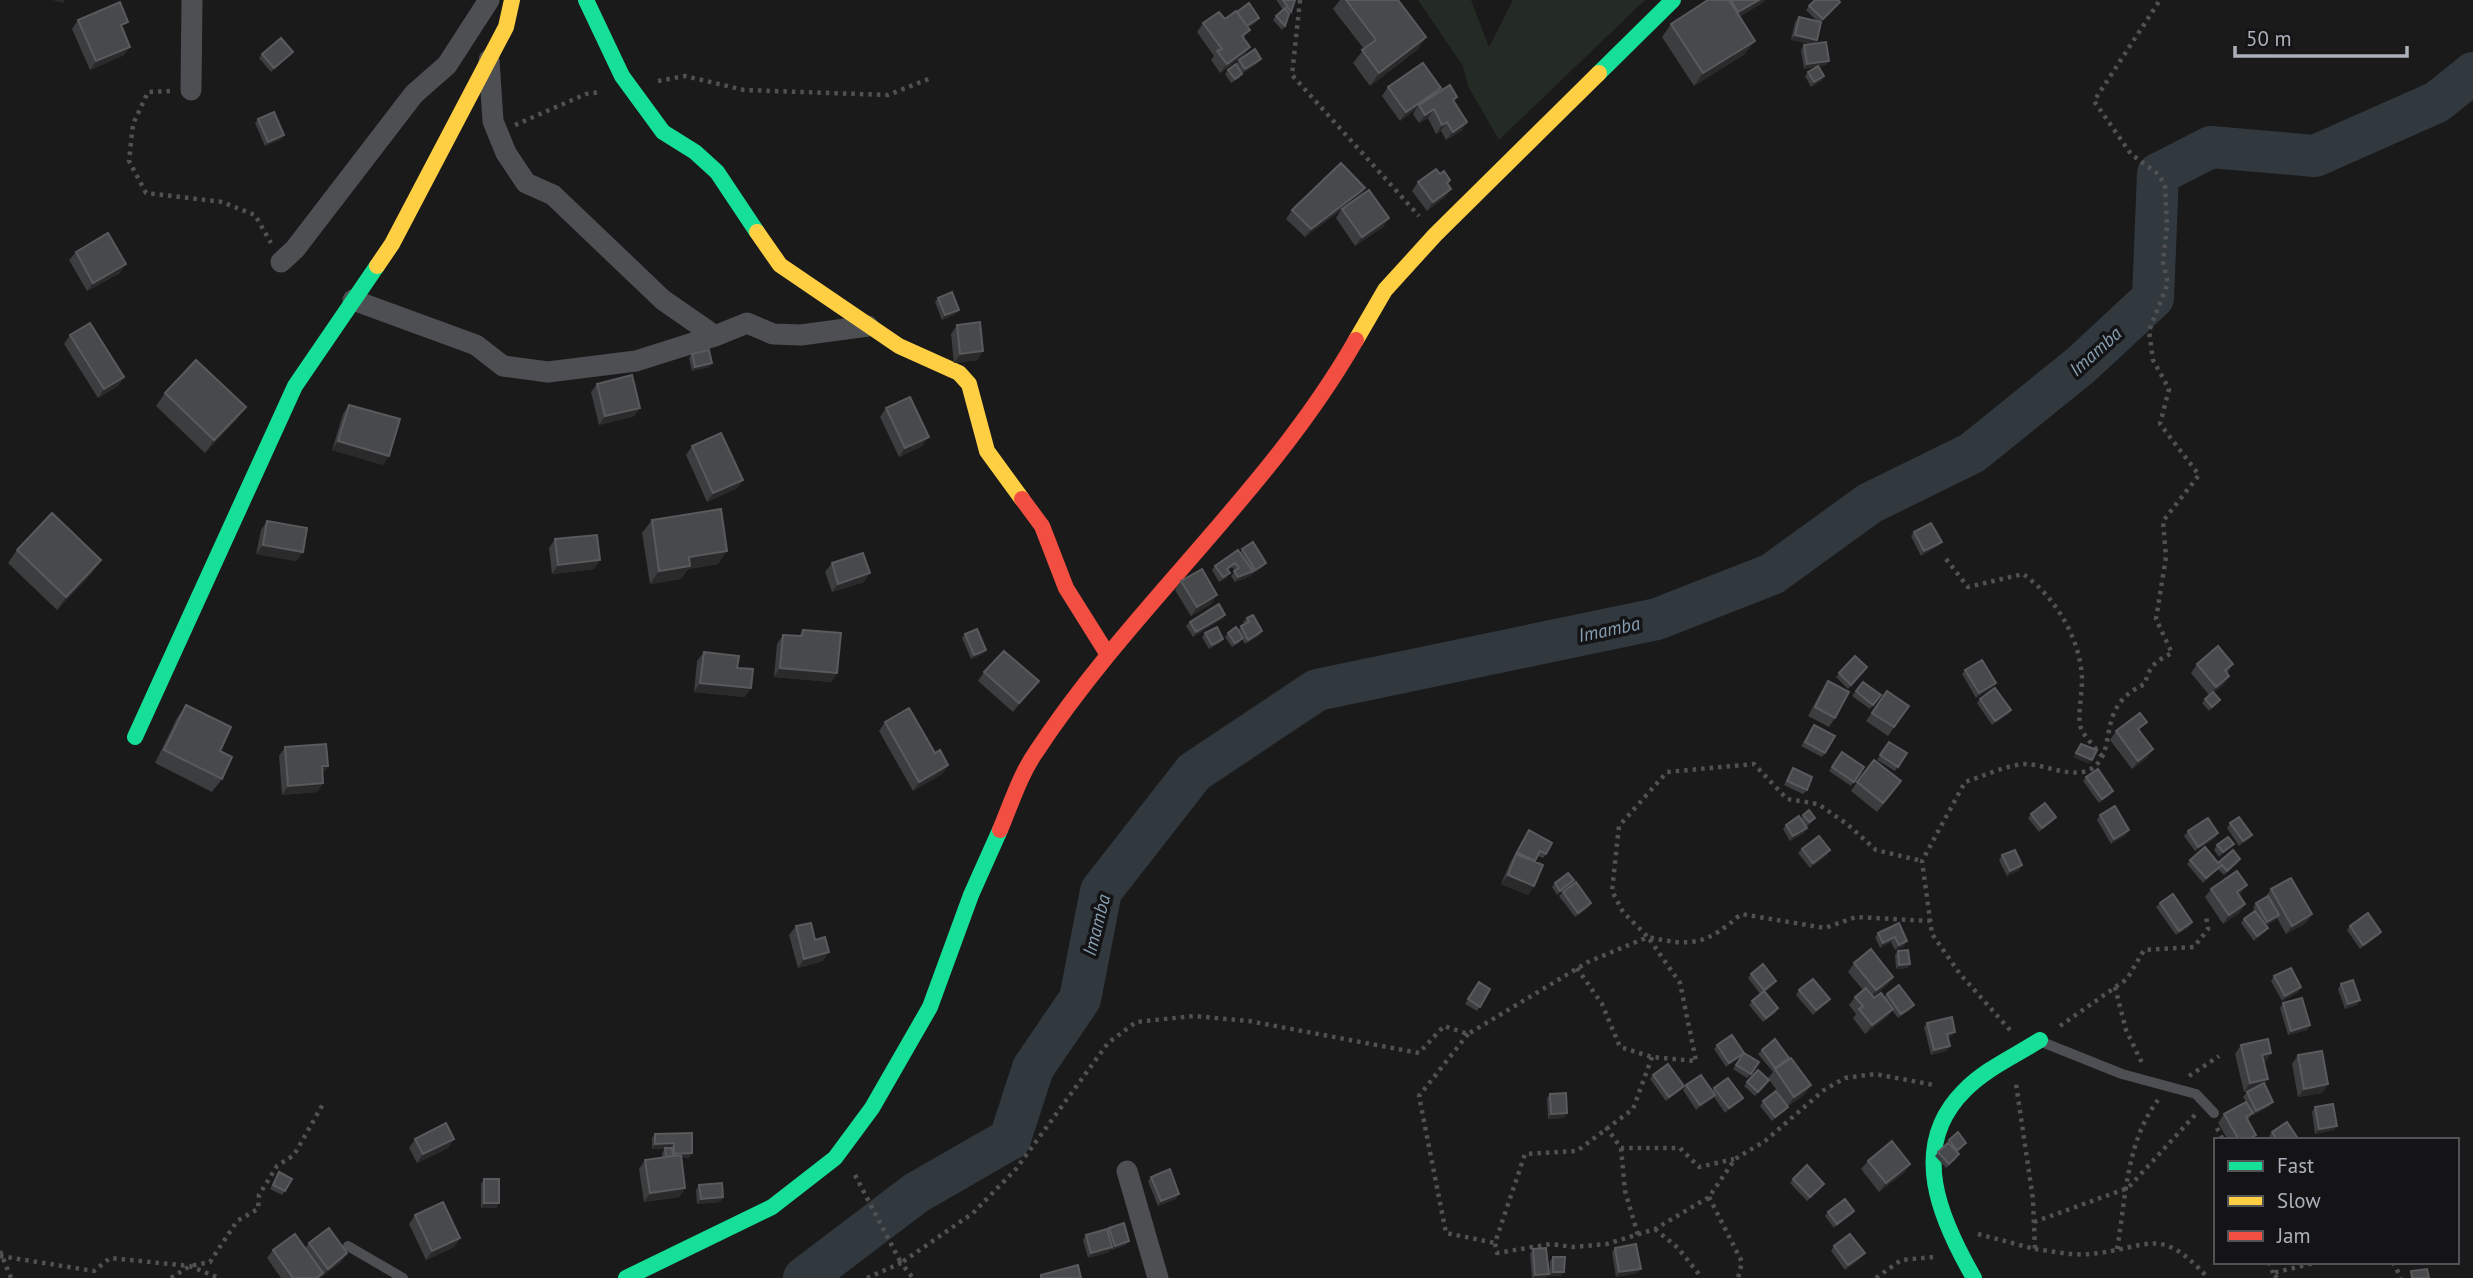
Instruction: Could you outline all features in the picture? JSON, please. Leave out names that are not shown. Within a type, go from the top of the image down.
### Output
[{"type":"street","points":[[191,90],[192,0]]},
{"type":"street","points":[[281,262],[295,249],[414,94],[447,65],[489,0]]},
{"type":"street","points":[[135,737],[295,386],[392,244],[506,27],[512,0]]},
{"type":"street","points":[[586,0],[630,87],[663,132],[695,152],[717,172],[780,265],[899,346],[959,373],[969,384],[987,452],[1042,526],[1066,588],[1108,654]]},
{"type":"street","points":[[626,1278],[772,1207],[835,1158],[872,1108],[930,1007],[971,895],[1034,754],[1142,610],[1277,459],[1335,377],[1385,290],[1435,234],[1674,0]]},
{"type":"street","points":[[489,58],[493,121],[506,153],[526,183],[553,195],[663,300],[715,336]]},
{"type":"street","points":[[354,300],[476,345],[503,366],[548,372],[636,361],[747,323],[773,334],[801,335],[868,326]]},
{"type":"street","points":[[1974,1278],[1955,1247],[1936,1197],[1930,1160],[1935,1132],[1963,1091],[2033,1045]]},
{"type":"street","points":[[1127,1171],[1158,1278]]},
{"type":"lane","points":[[2033,1045],[2167,1088],[2196,1094],[2214,1113]]},
{"type":"lane","points":[[348,1246],[403,1278]]},
{"type":"path","points":[[1300,0],[1292,75],[1435,234]]},
{"type":"path","points":[[2160,0],[2094,101],[2131,154],[2158,174],[2165,186],[2167,226],[2163,262],[2168,283],[2149,331],[2152,360],[2169,389],[2160,424],[2199,475],[2164,521],[2166,557],[2156,619],[2172,653],[2156,660],[2148,671],[2145,684],[2119,700],[2109,721],[2103,757],[2090,769],[2075,772],[2025,764],[1965,782],[1922,862],[1932,934],[1961,974],[2033,1045],[2127,979],[2144,950],[2194,947],[2207,929],[2206,916]]},
{"type":"path","points":[[497,132],[586,94],[685,76],[744,90],[888,95],[932,78]]},
{"type":"path","points":[[191,90],[148,92],[132,124],[129,161],[146,193],[222,202],[255,215],[281,262]]},
{"type":"path","points":[[1946,559],[1968,587],[2023,574],[2043,587],[2065,622],[2077,652],[2082,678],[2080,727],[2103,757]]},
{"type":"path","points":[[1577,968],[1602,1004],[1620,1047],[1653,1057],[1696,1061],[1680,983],[1648,937],[1623,912],[1612,891],[1619,826],[1667,772],[1754,764],[1787,799],[1818,804],[1847,824],[1876,850],[1922,862]]},
{"type":"path","points":[[1495,1243],[1446,1233],[1419,1096],[1468,1034],[1577,968],[1648,937],[1685,946],[1723,930],[1741,914],[1825,928],[1856,917],[1930,921]]},
{"type":"path","points":[[2115,987],[2126,1030],[2152,1083]]},
{"type":"path","points":[[867,1278],[901,1263],[973,1213],[1016,1169],[1108,1043],[1136,1022],[1194,1016],[1249,1021],[1419,1053],[1444,1027],[1468,1034]]},
{"type":"path","points":[[2117,1249],[2132,1152],[2143,1120],[2167,1088],[2219,1056]]},
{"type":"path","points":[[1653,1057],[1633,1109],[1606,1127],[1577,1152],[1525,1154],[1495,1243],[1497,1253],[1551,1244],[1573,1247],[1607,1244],[1655,1229],[1709,1197],[1735,1158]]},
{"type":"path","points":[[2012,1059],[2034,1222],[2035,1249]]},
{"type":"path","points":[[1621,1148],[1680,1148],[1699,1167],[1735,1158],[1765,1141],[1824,1090],[1845,1078],[1875,1074],[1963,1091]]},
{"type":"path","points":[[2034,1222],[2128,1188],[2204,1103]]},
{"type":"path","points":[[171,1278],[190,1266],[210,1262],[237,1221],[258,1209],[259,1195],[277,1166],[294,1155],[323,1104]]},
{"type":"path","points":[[1606,1127],[1621,1148],[1625,1191],[1638,1235]]},
{"type":"path","points":[[855,1175],[901,1263],[913,1278]]},
{"type":"path","points":[[1709,1197],[1742,1262],[1738,1278]]},
{"type":"path","points":[[1655,1229],[1678,1248],[1702,1278]]},
{"type":"path","points":[[1876,1278],[1901,1260],[1936,1257],[1975,1233],[2035,1249],[2088,1255],[2163,1244],[2185,1253],[2208,1278]]},
{"type":"path","points":[[1,1254],[94,1271],[110,1258],[190,1266],[219,1278]]},
{"type":"path","points":[[1,1254],[12,1278]]},
{"type":"path","points":[[2275,1275],[2311,1264]]},
{"type":"shaded area","points":[[1418,0],[1471,0],[1489,47],[1513,0],[1645,0],[1499,140],[1468,86],[1463,66]]},
{"type":"building","points":[[1283,0],[1295,0],[1291,12]]},
{"type":"building","points":[[1346,0],[1398,0],[1426,37],[1379,73],[1362,50],[1376,40]]},
{"type":"building","points":[[1708,0],[1729,0],[1755,41],[1703,73],[1671,24]]},
{"type":"building","points":[[1731,0],[1759,0],[1738,12]]},
{"type":"building","points":[[1815,0],[1840,2],[1823,19],[1809,6]]},
{"type":"building","points":[[120,2],[128,22],[121,25],[130,47],[96,61],[78,20]]},
{"type":"building","points":[[1249,3],[1259,18],[1247,26],[1237,12]]},
{"type":"building","points":[[1285,8],[1289,14],[1285,26],[1276,16]]},
{"type":"building","points":[[1236,11],[1250,30],[1242,36],[1250,47],[1227,64],[1217,51],[1222,49],[1203,23],[1219,12],[1225,19]]},
{"type":"building","points":[[1799,17],[1821,22],[1817,40],[1795,35]]},
{"type":"building","points":[[281,38],[293,52],[274,68],[262,54]]},
{"type":"building","points":[[1826,42],[1829,61],[1807,64],[1804,45]]},
{"type":"building","points":[[1255,49],[1261,59],[1245,69],[1239,60]]},
{"type":"building","points":[[1423,63],[1441,88],[1406,112],[1388,87]]},
{"type":"building","points":[[1236,64],[1242,74],[1235,79],[1228,70]]},
{"type":"building","points":[[1818,66],[1824,76],[1814,82],[1808,72]]},
{"type":"building","points":[[1450,85],[1457,97],[1453,100],[1467,122],[1453,132],[1447,122],[1442,125],[1434,109],[1425,115],[1419,105]]},
{"type":"building","points":[[274,112],[284,135],[268,142],[258,119]]},
{"type":"building","points":[[1341,163],[1365,188],[1311,229],[1292,210]]},
{"type":"building","points":[[1436,169],[1440,174],[1444,171],[1450,180],[1447,183],[1451,189],[1433,202],[1418,182]]},
{"type":"building","points":[[1369,190],[1389,218],[1362,237],[1342,209]]},
{"type":"building","points":[[108,233],[126,264],[93,283],[76,252]]},
{"type":"building","points":[[952,292],[959,310],[945,315],[938,298]]},
{"type":"building","points":[[980,322],[983,351],[960,354],[957,325]]},
{"type":"building","points":[[90,323],[124,377],[104,389],[70,335]]},
{"type":"building","points":[[709,350],[712,363],[695,367],[692,354]]},
{"type":"building","points":[[196,360],[246,407],[214,440],[165,393]]},
{"type":"building","points":[[632,375],[640,408],[605,416],[597,384]]},
{"type":"building","points":[[910,397],[929,437],[905,448],[886,408]]},
{"type":"building","points":[[349,405],[400,419],[389,456],[338,441]]},
{"type":"building","points":[[721,433],[743,480],[713,493],[692,446]]},
{"type":"building","points":[[721,509],[727,551],[689,557],[690,566],[659,571],[652,520]]},
{"type":"building","points":[[52,513],[101,560],[66,597],[17,550]]},
{"type":"building","points":[[267,521],[307,528],[303,552],[263,545]]},
{"type":"building","points":[[1931,523],[1942,542],[1924,551],[1914,532]]},
{"type":"building","points":[[597,535],[600,560],[558,565],[555,539]]},
{"type":"building","points":[[1253,542],[1266,563],[1255,570],[1242,549]]},
{"type":"building","points":[[1238,550],[1253,571],[1238,577],[1234,571],[1239,568],[1235,563],[1227,569],[1230,573],[1223,577],[1215,566]]},
{"type":"building","points":[[863,553],[870,573],[838,584],[832,563]]},
{"type":"building","points":[[1202,569],[1217,595],[1197,607],[1181,581]]},
{"type":"building","points":[[1219,604],[1225,615],[1196,632],[1190,622]]},
{"type":"building","points":[[1253,615],[1262,631],[1248,640],[1241,626],[1249,622],[1247,618]]},
{"type":"building","points":[[1217,627],[1223,639],[1212,645],[1205,633]]},
{"type":"building","points":[[1236,627],[1243,638],[1235,643],[1228,633]]},
{"type":"building","points":[[977,629],[986,650],[974,655],[965,634]]},
{"type":"building","points":[[803,630],[841,633],[837,673],[780,668],[783,635],[802,636]]},
{"type":"building","points":[[2218,646],[2233,664],[2225,670],[2229,676],[2216,687],[2197,664]]},
{"type":"building","points":[[1004,651],[1039,681],[1019,703],[984,672]]},
{"type":"building","points":[[704,652],[739,656],[737,668],[753,669],[751,688],[700,683]]},
{"type":"building","points":[[1855,656],[1867,667],[1851,685],[1839,673]]},
{"type":"building","points":[[1982,660],[1996,683],[1979,693],[1965,670]]},
{"type":"building","points":[[1828,681],[1849,692],[1835,718],[1815,707]]},
{"type":"building","points":[[1863,682],[1881,695],[1873,705],[1856,691]]},
{"type":"building","points":[[1995,688],[2011,710],[1995,721],[1980,699]]},
{"type":"building","points":[[1887,691],[1909,706],[1894,727],[1872,713]]},
{"type":"building","points":[[2213,692],[2220,700],[2212,707],[2205,699]]},
{"type":"building","points":[[186,705],[231,727],[220,751],[232,757],[222,779],[164,750]]},
{"type":"building","points":[[909,708],[935,753],[940,750],[948,765],[919,782],[885,722]]},
{"type":"building","points":[[2140,713],[2147,722],[2138,729],[2153,749],[2138,761],[2116,731]]},
{"type":"building","points":[[1814,725],[1835,736],[1825,753],[1805,742]]},
{"type":"building","points":[[1889,742],[1907,753],[1898,767],[1880,755]]},
{"type":"building","points":[[326,744],[328,766],[322,766],[323,783],[288,786],[285,747]]},
{"type":"building","points":[[2081,744],[2097,750],[2092,760],[2076,753]]},
{"type":"building","points":[[1842,752],[1864,767],[1854,782],[1832,767]]},
{"type":"building","points":[[1874,760],[1901,781],[1883,803],[1857,782]]},
{"type":"building","points":[[1793,768],[1812,777],[1807,790],[1787,781]]},
{"type":"building","points":[[2098,769],[2113,791],[2102,799],[2086,777]]},
{"type":"building","points":[[2045,803],[2056,817],[2042,828],[2031,814]]},
{"type":"building","points":[[2115,806],[2129,830],[2114,839],[2100,815]]},
{"type":"building","points":[[1809,810],[1815,818],[1809,822],[1803,815]]},
{"type":"building","points":[[1799,816],[1807,828],[1793,836],[1786,825]]},
{"type":"building","points":[[2239,817],[2252,835],[2243,841],[2230,823]]},
{"type":"building","points":[[2208,818],[2218,833],[2198,847],[2188,831]]},
{"type":"building","points":[[1529,830],[1552,843],[1546,854],[1540,851],[1535,861],[1517,852]]},
{"type":"building","points":[[1819,836],[1830,850],[1813,863],[1802,849]]},
{"type":"building","points":[[2228,837],[2234,844],[2223,852],[2217,845]]},
{"type":"building","points":[[2205,847],[2218,863],[2233,850],[2240,859],[2227,871],[2222,865],[2206,878],[2190,860]]},
{"type":"building","points":[[2015,850],[2022,865],[2010,871],[2002,855]]},
{"type":"building","points":[[1516,854],[1543,865],[1534,886],[1508,875]]},
{"type":"building","points":[[2237,871],[2247,885],[2237,892],[2245,904],[2229,915],[2211,889]]},
{"type":"building","points":[[1568,873],[1574,880],[1560,891],[1555,883]]},
{"type":"building","points":[[2291,878],[2312,914],[2292,926],[2271,889]]},
{"type":"building","points":[[1576,882],[1591,903],[1578,913],[1563,892]]},
{"type":"building","points":[[2173,894],[2192,922],[2179,931],[2160,903]]},
{"type":"building","points":[[2268,896],[2279,915],[2267,922],[2256,903]]},
{"type":"building","points":[[2255,911],[2268,928],[2257,936],[2244,919]]},
{"type":"building","points":[[2368,913],[2381,932],[2363,945],[2350,926]]},
{"type":"building","points":[[811,923],[815,940],[825,937],[829,952],[804,959],[796,926]]},
{"type":"building","points":[[1899,923],[1907,941],[1899,945],[1895,937],[1883,943],[1878,933]]},
{"type":"building","points":[[1871,949],[1893,977],[1876,990],[1854,963]]},
{"type":"building","points":[[1908,950],[1910,964],[1899,965],[1898,951]]},
{"type":"building","points":[[1763,964],[1776,981],[1764,990],[1751,974]]},
{"type":"building","points":[[2291,968],[2301,987],[2285,996],[2274,976]]},
{"type":"building","points":[[1813,979],[1830,999],[1816,1010],[1799,990]]},
{"type":"building","points":[[2353,980],[2360,1000],[2348,1004],[2341,984]]},
{"type":"building","points":[[1479,982],[1490,989],[1480,1007],[1468,999]]},
{"type":"building","points":[[1899,985],[1914,1005],[1901,1014],[1887,994]]},
{"type":"building","points":[[1866,988],[1874,998],[1881,993],[1893,1009],[1872,1025],[1859,1009],[1863,1006],[1855,997]]},
{"type":"building","points":[[1764,991],[1778,1008],[1766,1018],[1752,1001]]},
{"type":"building","points":[[2302,998],[2310,1025],[2291,1031],[2283,1003]]},
{"type":"building","points":[[1952,1017],[1955,1032],[1947,1034],[1950,1046],[1934,1050],[1927,1023]]},
{"type":"building","points":[[1732,1035],[1744,1053],[1729,1063],[1717,1045]]},
{"type":"building","points":[[1775,1039],[1789,1058],[1775,1068],[1762,1050]]},
{"type":"building","points":[[2268,1039],[2271,1053],[2262,1055],[2268,1079],[2250,1083],[2241,1045]]},
{"type":"building","points":[[2322,1051],[2328,1084],[2304,1089],[2298,1055]]},
{"type":"building","points":[[1744,1053],[1759,1062],[1751,1074],[1736,1065]]},
{"type":"building","points":[[1791,1058],[1811,1085],[1794,1097],[1775,1069]]},
{"type":"building","points":[[1668,1064],[1684,1086],[1669,1097],[1653,1075]]},
{"type":"building","points":[[1758,1070],[1769,1080],[1758,1092],[1747,1082]]},
{"type":"building","points":[[1701,1075],[1715,1095],[1700,1105],[1686,1085]]},
{"type":"building","points":[[1728,1078],[1743,1098],[1729,1108],[1714,1088]]},
{"type":"building","points":[[2264,1083],[2273,1102],[2256,1111],[2247,1092]]},
{"type":"building","points":[[1776,1091],[1788,1107],[1775,1117],[1763,1101]]},
{"type":"building","points":[[1566,1093],[1567,1113],[1551,1114],[1550,1094]]},
{"type":"building","points":[[2246,1102],[2253,1113],[2246,1117],[2256,1135],[2238,1138],[2224,1114]]},
{"type":"building","points":[[2333,1104],[2337,1126],[2319,1129],[2315,1107]]},
{"type":"building","points":[[2287,1122],[2298,1138],[2276,1138],[2272,1132]]},
{"type":"building","points":[[446,1123],[454,1139],[423,1154],[415,1139]]},
{"type":"building","points":[[1958,1132],[1966,1143],[1957,1150],[1949,1140]]},
{"type":"building","points":[[692,1133],[692,1153],[674,1154],[674,1143],[655,1144],[655,1134]]},
{"type":"building","points":[[1892,1141],[1910,1164],[1886,1183],[1868,1161]]},
{"type":"building","points":[[1948,1143],[1959,1154],[1949,1164],[1938,1152]]},
{"type":"building","points":[[665,1148],[672,1148],[673,1156],[666,1157]]},
{"type":"building","points":[[681,1155],[685,1188],[650,1193],[645,1160]]},
{"type":"building","points":[[1807,1165],[1824,1184],[1810,1197],[1793,1179]]},
{"type":"building","points":[[1170,1169],[1179,1194],[1161,1201],[1151,1177]]},
{"type":"building","points":[[279,1172],[292,1179],[285,1191],[273,1185]]},
{"type":"building","points":[[484,1179],[499,1179],[499,1203],[484,1203]]},
{"type":"building","points":[[722,1183],[723,1197],[701,1199],[699,1185]]},
{"type":"building","points":[[1845,1199],[1854,1211],[1837,1224],[1828,1212]]},
{"type":"building","points":[[443,1202],[460,1238],[432,1251],[415,1215]]},
{"type":"building","points":[[1124,1223],[1129,1241],[1115,1246],[1109,1228]]},
{"type":"building","points":[[329,1228],[347,1253],[328,1269],[309,1243]]},
{"type":"building","points":[[1107,1229],[1112,1247],[1091,1253],[1086,1235]]},
{"type":"building","points":[[295,1234],[323,1273],[316,1278],[293,1278],[273,1250]]},
{"type":"building","points":[[1850,1234],[1865,1253],[1848,1265],[1834,1246]]},
{"type":"building","points":[[1636,1244],[1641,1269],[1619,1272],[1615,1248]]},
{"type":"building","points":[[1546,1248],[1549,1274],[1535,1275],[1533,1249]]},
{"type":"building","points":[[1553,1257],[1565,1257],[1564,1272],[1553,1272]]},
{"type":"building","points":[[1078,1265],[1081,1278],[1041,1278],[1041,1275]]},
{"type":"building","points":[[2427,1269],[2429,1278],[2412,1278],[2411,1271]]},
{"type":"waterway","name":"Imamba","points":[[804,1278],[916,1193],[1010,1139],[1033,1068],[1080,999],[1101,891],[1194,772],[1317,690],[1657,619],[1772,574],[1870,503],[1972,453],[2081,365],[2153,298],[2158,174],[2211,147],[2315,156],[2437,102],[2473,73]]},
{"type":"traffic: fast","points":[[586,0],[622,76],[663,132],[695,152],[717,172],[757,232]]},
{"type":"traffic: fast","points":[[1599,73],[1673,0]]},
{"type":"traffic: fast","points":[[135,737],[295,386],[377,266]]},
{"type":"traffic: fast","points":[[626,1278],[772,1207],[835,1158],[872,1108],[930,1007],[971,895],[1000,830]]},
{"type":"traffic: fast","points":[[1974,1278],[1941,1208],[1935,1183],[1937,1136],[1947,1113],[1972,1083],[2040,1040]]},
{"type":"traffic: slow","points":[[377,266],[392,244],[506,27],[512,0]]},
{"type":"traffic: slow","points":[[1356,340],[1385,290],[1435,235],[1599,73]]},
{"type":"traffic: slow","points":[[757,232],[780,265],[899,346],[959,373],[969,384],[987,451],[1022,499]]},
{"type":"traffic: jam","points":[[1000,830],[1030,761],[1074,698],[1283,448],[1356,340]]},
{"type":"traffic: jam","points":[[1022,499],[1042,526],[1066,588],[1108,655]]}]
